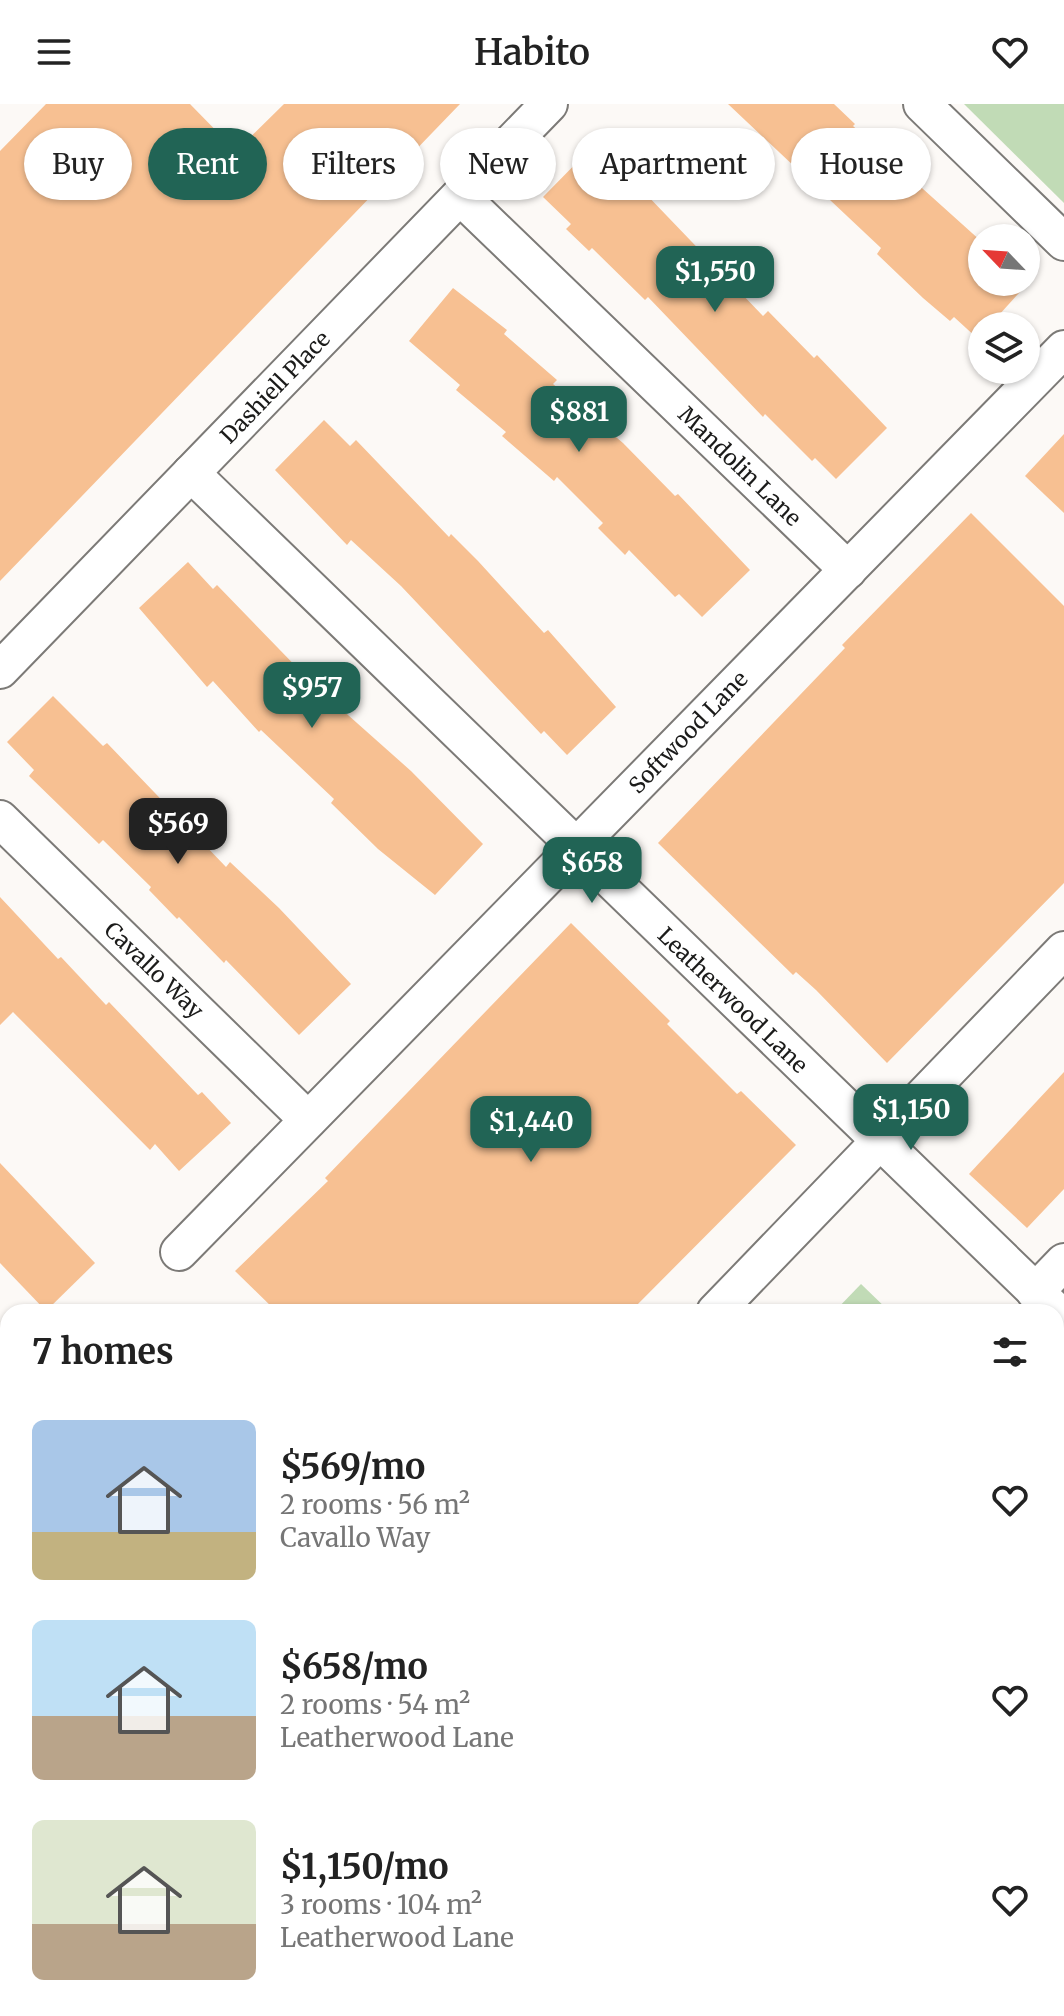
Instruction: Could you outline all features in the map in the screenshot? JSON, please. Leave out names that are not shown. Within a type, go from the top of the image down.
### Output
[{"type":"street","name":"Dashiell Place","points":[[526,128],[549,104]]},
{"type":"street","points":[[922,104],[1064,242]]},
{"type":"street","name":"Dashiell Place","points":[[0,670],[456,200]]},
{"type":"street","name":"Mandolin Lane","points":[[464,200],[848,570]]},
{"type":"street","name":"Softwood Lane","points":[[179,1252],[1064,349]]},
{"type":"street","name":"Leatherwood Lane","points":[[191,473],[1048,1304]]},
{"type":"street","name":"Cavallo Way","points":[[0,819],[308,1120]]},
{"type":"street","points":[[723,1304],[1064,950]]},
{"type":"street","points":[[1035,1292],[1064,1262]]},
{"type":"green space","points":[[964,104],[1064,104],[1064,203]]},
{"type":"green space","points":[[861,1284],[882,1304],[842,1304]]},
{"type":"building","points":[[46,104],[190,104],[213,128],[148,128],[148,200],[267,200],[267,128],[259,128],[284,104],[460,104],[424,141],[424,128],[283,128],[283,200],[367,200],[0,581],[0,151]]},
{"type":"building","points":[[728,104],[834,104],[855,124],[855,128],[791,128],[791,163],[775,148],[775,128],[754,128]]},
{"type":"building","points":[[572,167],[572,200],[652,200],[763,316],[768,311],[814,358],[817,355],[887,428],[836,479],[815,458],[812,461],[765,414],[763,417],[648,297],[645,300],[592,248],[589,251],[566,229],[571,224],[546,200],[556,200],[556,184]]},
{"type":"building","points":[[931,196],[968,229],[968,296],[1016,296],[1002,312],[968,312],[968,330],[954,317],[950,321],[923,298],[877,254],[881,248],[830,200],[931,200]]},
{"type":"building","points":[[453,288],[507,330],[504,334],[557,380],[553,384],[623,443],[675,496],[678,494],[750,570],[702,617],[679,594],[675,597],[629,550],[625,555],[598,528],[603,523],[557,477],[554,481],[502,436],[506,432],[456,390],[460,385],[409,341]]},
{"type":"building","points":[[324,420],[350,446],[356,440],[449,537],[451,534],[478,561],[544,633],[548,630],[616,707],[567,755],[544,731],[541,734],[401,586],[351,540],[347,545],[275,470]]},
{"type":"building","points":[[1064,434],[1064,513],[1025,476]]},
{"type":"building","points":[[971,513],[1064,606],[1064,883],[887,1063],[816,990],[796,972],[793,975],[658,843],[845,648],[842,645]]},
{"type":"building","points":[[188,562],[213,589],[217,585],[312,683],[411,771],[483,844],[435,895],[378,849],[331,803],[334,799],[261,730],[259,732],[213,681],[207,687],[139,608]]},
{"type":"building","points":[[53,696],[103,746],[107,743],[226,867],[230,862],[279,908],[351,984],[299,1035],[226,960],[224,963],[179,917],[177,919],[149,890],[151,887],[103,840],[99,844],[29,776],[34,770],[7,742]]},
{"type":"building","points":[[0,897],[58,959],[61,957],[106,1005],[109,1002],[198,1095],[202,1092],[231,1123],[179,1171],[155,1144],[150,1150],[13,1012],[0,1025]]},
{"type":"building","points":[[571,923],[670,1021],[667,1024],[737,1094],[741,1091],[796,1145],[638,1304],[269,1304],[235,1271],[328,1181],[325,1178]]},
{"type":"building","points":[[1064,1072],[1064,1189],[1027,1228],[969,1174]]},
{"type":"building","points":[[0,1163],[95,1263],[53,1304],[39,1304],[0,1263]]}]
